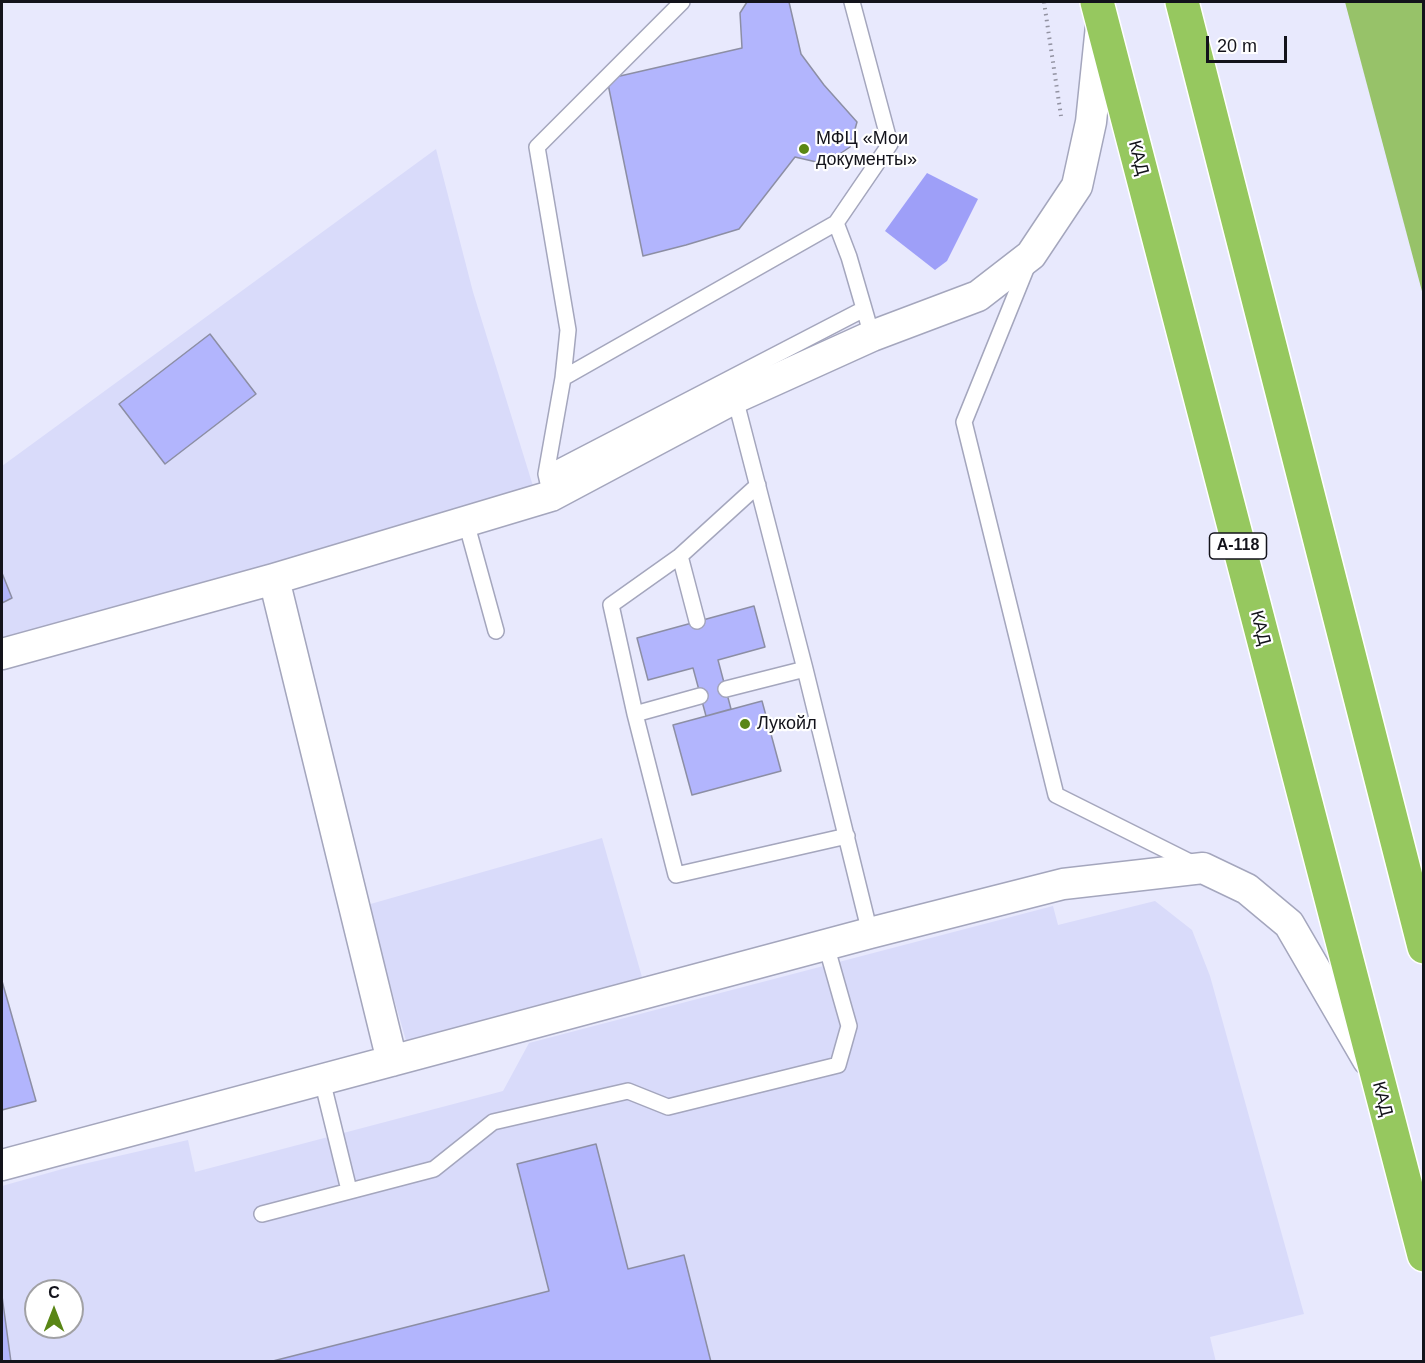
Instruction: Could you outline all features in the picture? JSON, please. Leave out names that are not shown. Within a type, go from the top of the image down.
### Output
[{"type":"highway","points":[[1182,2],[1424,947]]},
{"type":"highway","name":"КАД","points":[[1099,10],[1424,1255]]},
{"type":"street","points":[[2,654],[274,579],[466,522],[735,398],[868,322],[978,296],[1031,255],[1077,186],[1091,122],[1099,10]]},
{"type":"street","points":[[274,579],[392,1061]]},
{"type":"street","points":[[2,1165],[870,933],[1063,884],[1203,868],[1247,889],[1289,924],[1375,1073]]},
{"type":"lane","points":[[548,485],[568,330],[537,147],[682,2]]},
{"type":"lane","points":[[562,378],[836,223],[890,144],[852,2]]},
{"type":"lane","points":[[548,485],[868,322],[849,257],[836,223]]},
{"type":"lane","points":[[1031,255],[964,422],[1056,795],[1203,868]]},
{"type":"lane","points":[[735,398],[870,933]]},
{"type":"lane","points":[[758,485],[680,556],[610,605],[635,714],[676,875],[847,836]]},
{"type":"lane","points":[[466,522],[496,631]]},
{"type":"lane","points":[[680,556],[697,621]]},
{"type":"lane","points":[[726,689],[805,669]]},
{"type":"lane","points":[[635,714],[700,696]]},
{"type":"lane","points":[[262,1214],[434,1169],[493,1122],[628,1091],[669,1107],[838,1065],[849,1026],[826,945]]},
{"type":"lane","points":[[322,1080],[349,1190]]},
{"type":"path","points":[[1044,2],[1060,123]]},
{"type":"shaded area","points":[[436,149],[473,292],[533,486],[269,564],[2,639],[2,466]]},
{"type":"shaded area","points":[[602,838],[642,977],[407,1044],[367,905]]},
{"type":"shaded area","points":[[1155,901],[1192,930],[1210,976],[1304,1314],[1210,1337],[1216,1362],[2,1362],[2,1186],[66,1168],[188,1140],[195,1172],[503,1091],[529,1043],[1053,906],[1058,925]]},
{"type":"green space","points":[[1345,2],[1423,2],[1423,295]]},
{"type":"water","points":[[927,173],[978,199],[947,261],[935,270],[885,231]]},
{"type":"building","points":[[747,2],[789,2],[801,54],[824,85],[857,122],[850,147],[825,164],[795,157],[739,229],[643,256],[607,79],[742,48],[740,13]]},
{"type":"building","points":[[210,334],[256,394],[165,464],[119,404]]},
{"type":"building","points":[[2,573],[12,598],[2,603]]},
{"type":"building","points":[[754,606],[765,647],[718,660],[731,709],[706,716],[693,668],[648,680],[637,638]]},
{"type":"building","name":"Лукойл","points":[[762,701],[781,771],[692,795],[673,725]]},
{"type":"building","points":[[2,981],[36,1101],[2,1110]]},
{"type":"building","points":[[596,1144],[628,1269],[684,1255],[711,1362],[269,1362],[549,1291],[517,1164]]},
{"type":"building","points":[[2,1296],[11,1362],[2,1362]]},
{"type":"place","name":"МФЦ «Мои документы»","points":[[804,149]]},
{"type":"place","name":"Лукойл","points":[[745,724]]}]
